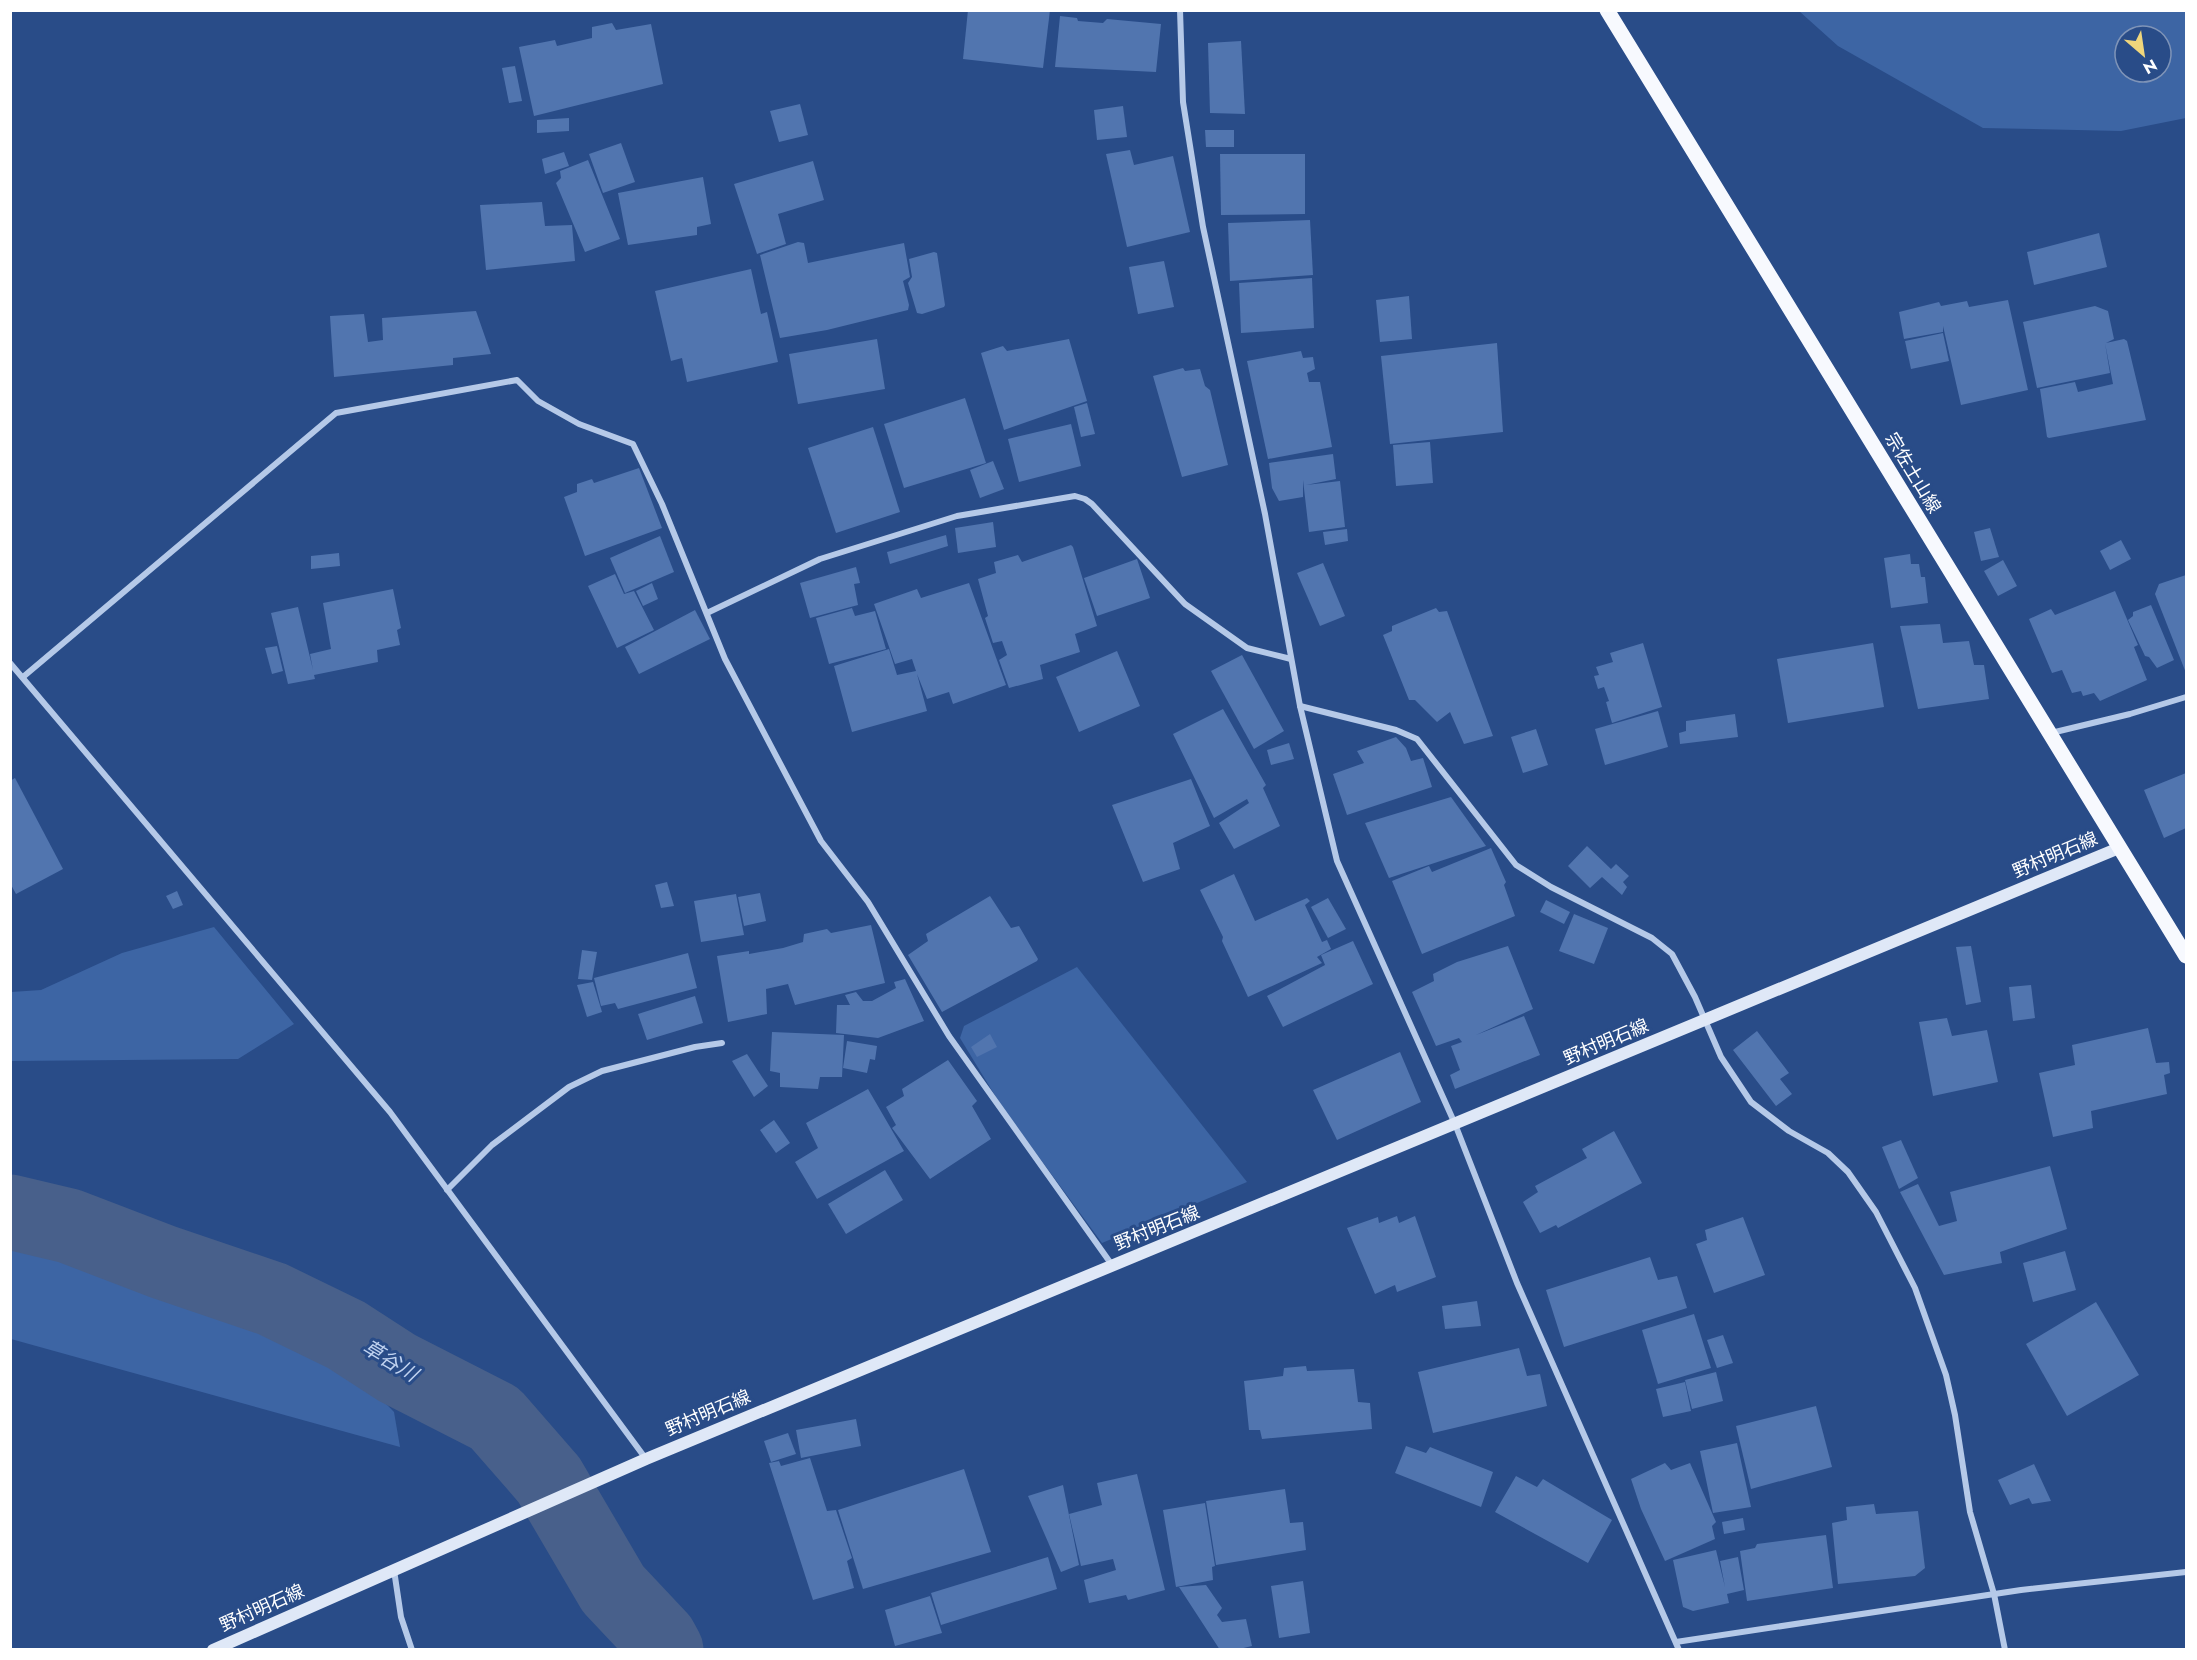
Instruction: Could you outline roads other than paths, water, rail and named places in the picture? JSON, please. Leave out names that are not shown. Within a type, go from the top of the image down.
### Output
[{"type":"main road","name":"宗佐土山線","points":[[1606,10],[2187,956]]},
{"type":"main road","name":"野村明石線","points":[[213,1650],[626,1467],[2119,848]]},
{"type":"street","points":[[1180,10],[1183,102],[1203,227],[1264,514],[1299,706],[1337,861],[1455,1124],[1516,1284],[1679,1650]]},
{"type":"street","points":[[23,677],[336,413],[516,380],[538,400],[579,424],[633,444],[662,504],[724,659],[821,841],[868,902],[949,1036],[1112,1266]]},
{"type":"street","points":[[707,614],[820,559],[957,516],[1075,496],[1092,504],[1185,604],[1247,648],[1291,659]]},
{"type":"street","points":[[10,663],[390,1112],[646,1459]]},
{"type":"street","points":[[2049,734],[2187,697]]},
{"type":"street","points":[[1299,706],[1396,730],[1417,739],[1516,865],[1551,886],[1652,938],[1672,954],[1695,997],[1721,1057],[1751,1102],[1789,1131],[1828,1153],[1848,1172],[1876,1212],[1916,1288],[1946,1375],[1955,1415],[1970,1512],[1994,1594],[2005,1650]]},
{"type":"street","points":[[447,1190],[492,1145],[569,1087],[602,1071],[694,1047],[722,1043]]},
{"type":"street","points":[[394,1569],[401,1617],[412,1650]]},
{"type":"street","points":[[1676,1641],[1994,1594],[2187,1572]]},
{"type":"waterway","name":"草谷川","points":[[10,1212],[69,1226],[163,1262],[272,1299],[346,1335],[397,1368],[495,1418],[549,1480],[613,1589],[660,1639],[666,1650]]}]
